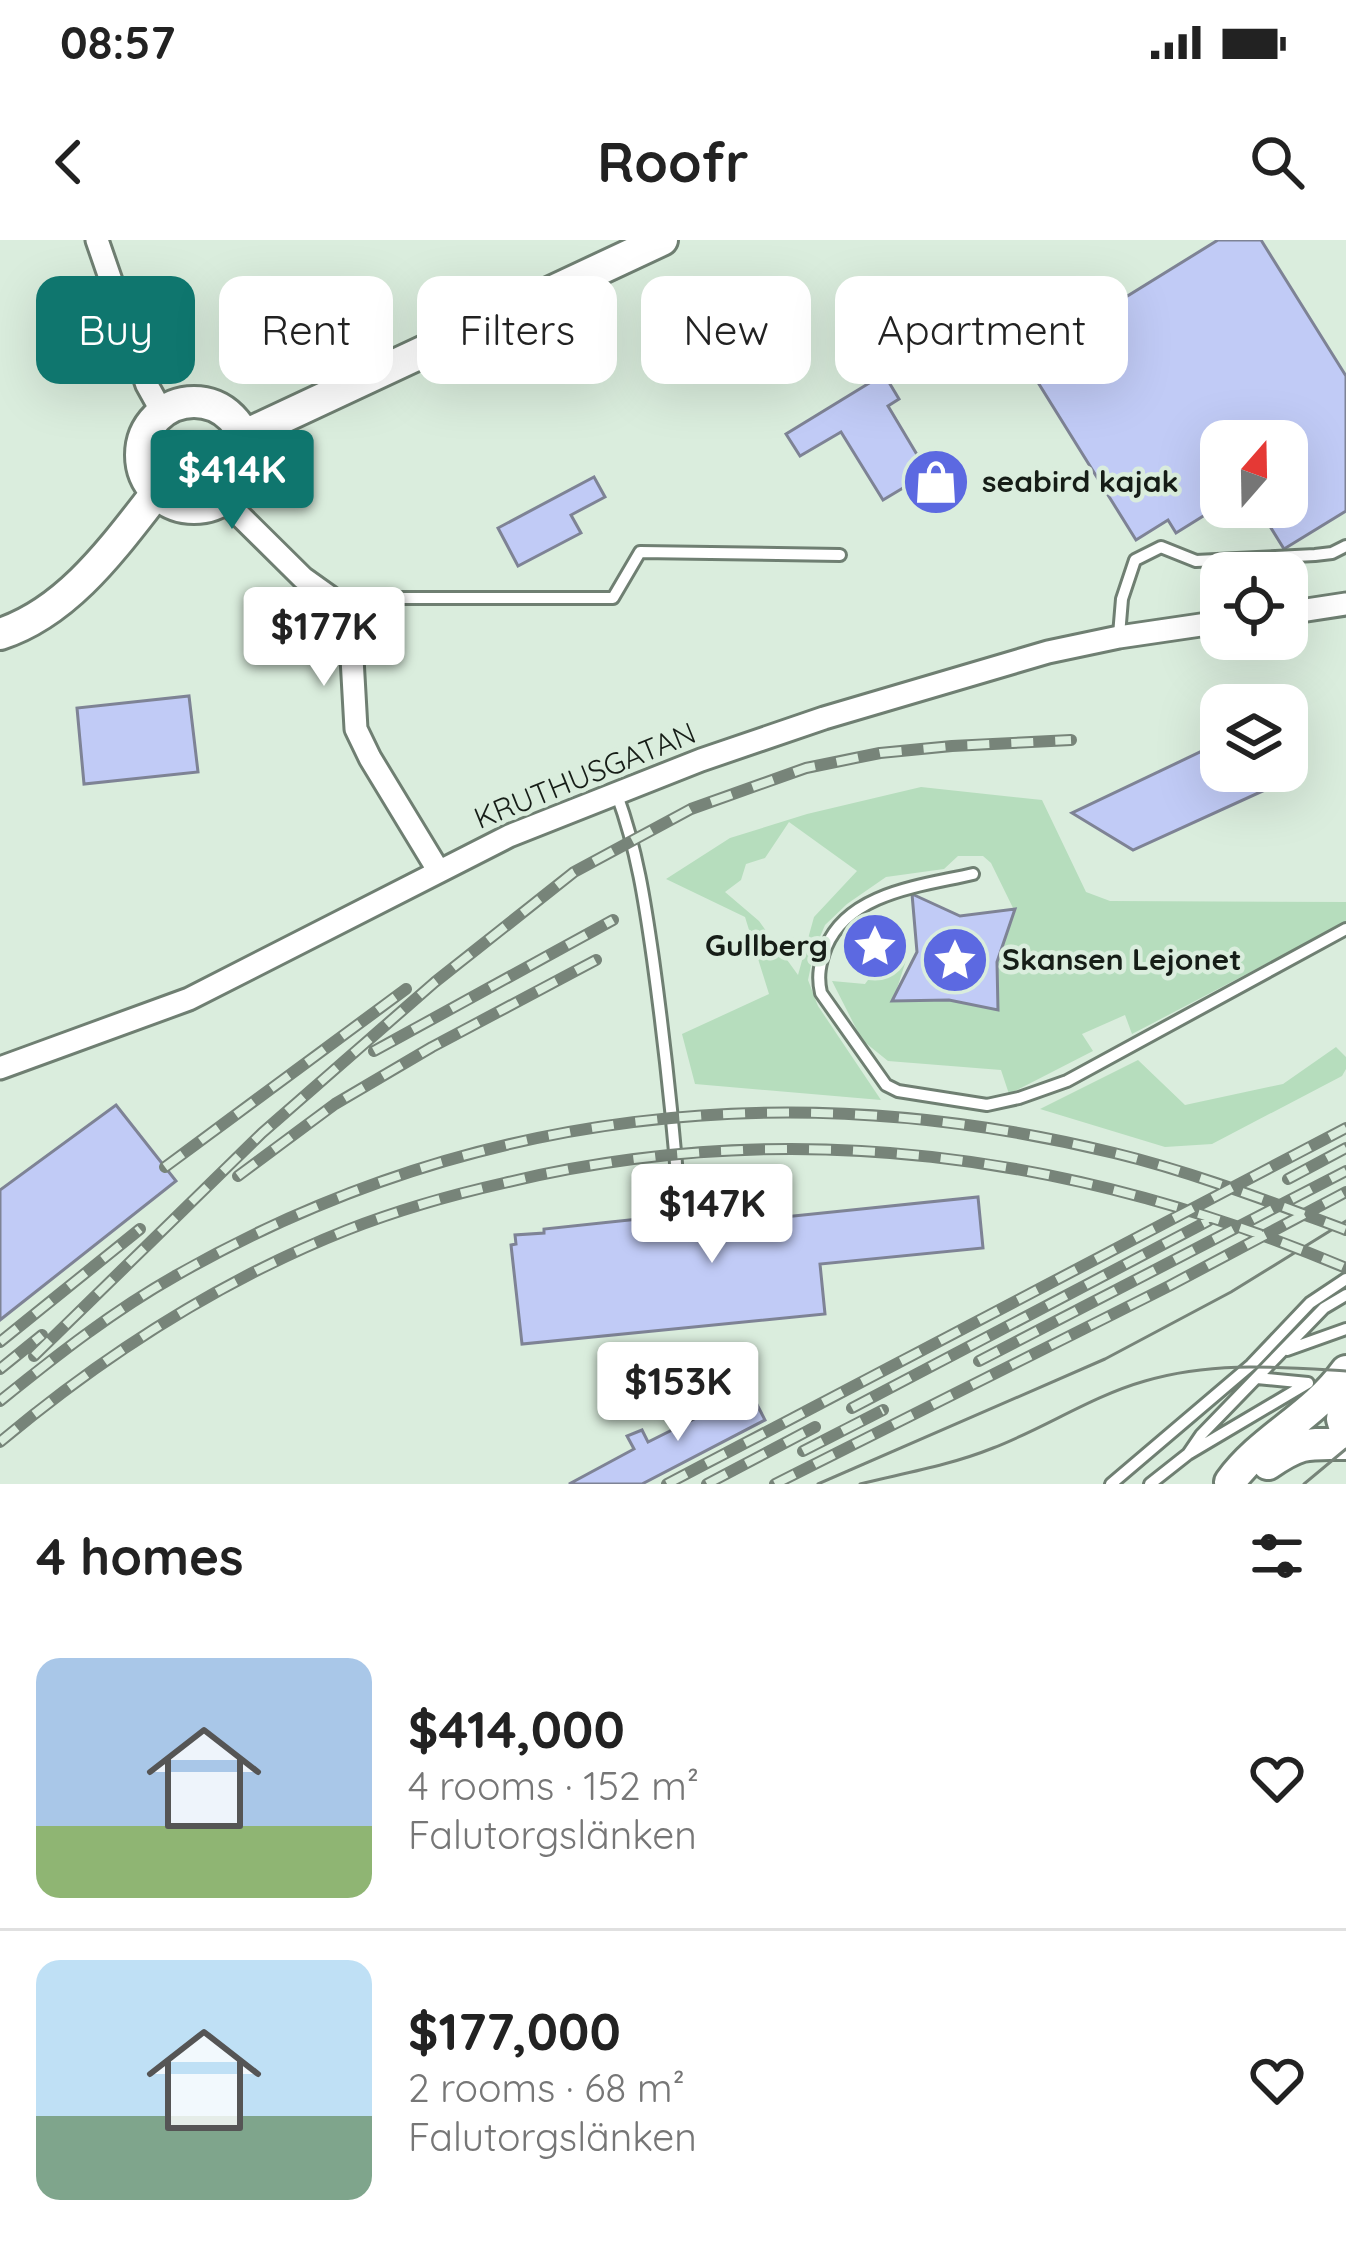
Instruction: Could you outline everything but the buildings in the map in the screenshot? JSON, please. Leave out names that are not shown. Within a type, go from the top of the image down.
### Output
[{"type":"street","points":[[97,240],[147,385],[162,412]]},
{"type":"street","points":[[243,436],[662,240]]},
{"type":"street","points":[[204,403],[228,414],[243,436],[244,472],[224,499],[209,506],[175,504],[157,492],[145,475],[141,449],[150,425],[178,404],[204,403]]},
{"type":"street","points":[[0,634],[40,618],[108,554],[157,492]]},
{"type":"street","points":[[224,499],[303,578],[331,598],[345,625],[352,658],[356,729],[438,870]]},
{"type":"street","points":[[1308,610],[1346,604]]},
{"type":"street","name":"KRUTHUSGATAN","points":[[0,1068],[189,999],[509,836],[701,760],[1048,652],[1200,625]]},
{"type":"street","points":[[1336,1384],[1346,1432]]},
{"type":"street","points":[[1229,1483],[1244,1463],[1306,1416],[1336,1384]]},
{"type":"street","points":[[1229,1483],[1249,1476],[1293,1447],[1346,1444]]},
{"type":"lane","points":[[1119,638],[1122,599],[1135,560],[1161,547],[1196,561],[1315,555],[1346,546]]},
{"type":"lane","points":[[331,598],[613,598],[640,552],[840,555]]},
{"type":"lane","points":[[617,795],[643,887],[670,1086],[679,1201]]},
{"type":"lane","points":[[973,874],[896,892],[863,907],[842,922],[824,954],[818,979],[821,993],[886,1085],[898,1091],[987,1105],[1066,1082],[1346,929]]},
{"type":"lane","points":[[1111,1484],[1251,1365],[1310,1303],[1346,1279]]},
{"type":"lane","points":[[1188,1454],[1324,1308],[1346,1295]]},
{"type":"lane","points":[[1251,1365],[1346,1329]]},
{"type":"lane","points":[[1257,1378],[1336,1384]]},
{"type":"lane","points":[[1150,1484],[1188,1454],[1336,1384]]},
{"type":"green space","points":[[921,787],[1042,800],[1086,892],[1110,901],[1346,902],[1346,922],[1132,1034],[1125,1015],[1082,1034],[1093,1051],[1009,1094],[1001,1070],[888,1061],[862,1040],[832,981],[865,984],[888,953],[909,951],[893,1001],[949,1000],[998,1009],[997,962],[1014,910],[991,863],[983,856],[958,856],[944,869],[886,877],[825,925],[814,951],[808,980],[818,1006],[881,1100],[695,1084],[682,1034],[769,994],[745,917],[666,879],[730,838],[807,814]],"holes":[[[789,822],[857,871],[814,917],[798,975],[759,921],[725,892],[741,880],[746,864],[765,858]]]},
{"type":"green space","points":[[1336,1047],[1346,1057],[1342,1076],[1212,1144],[1165,1147],[1040,1109],[1138,1060],[1185,1105],[1283,1084]]},
{"type":"tram line","points":[[818,1484],[1105,1359],[1231,1292],[1346,1221]]},
{"type":"tram line","points":[[860,1484],[977,1454],[1106,1395],[1170,1375],[1245,1367],[1346,1371]]},
{"type":"tram line","points":[[1304,1484],[1346,1449]]},
{"type":"railway","points":[[34,1356],[262,1133],[435,982],[574,872],[691,809],[806,768],[880,753],[1071,740]]},
{"type":"railway","points":[[374,1051],[613,920]]},
{"type":"railway","points":[[238,1176],[335,1104],[596,960]]},
{"type":"railway","points":[[165,1167],[406,989]]},
{"type":"railway","points":[[0,1401],[130,1303],[288,1219],[401,1175],[516,1143],[633,1122],[752,1113],[872,1115],[992,1129],[1144,1161],[1346,1230]]},
{"type":"railway","points":[[667,1484],[1346,1128]]},
{"type":"railway","points":[[1288,1179],[1346,1148]]},
{"type":"railway","points":[[0,1442],[80,1379],[165,1322],[300,1250],[444,1198],[612,1162],[719,1151],[825,1150],[931,1157],[1037,1173],[1141,1197],[1346,1268]]},
{"type":"railway","points":[[979,1361],[1346,1171]]},
{"type":"railway","points":[[775,1484],[1346,1192]]},
{"type":"railway","points":[[852,1408],[1208,1221]]},
{"type":"railway","points":[[0,1342],[140,1229]]},
{"type":"railway","points":[[0,1369],[42,1335]]},
{"type":"railway","points":[[803,1451],[883,1410]]},
{"type":"railway","points":[[707,1484],[815,1427]]},
{"type":"place","name":"seabird kajak","points":[[936,482]]},
{"type":"place","name":"Gullberg","points":[[875,946]]},
{"type":"place","name":"Skansen Lejonet","points":[[955,960]]}]
